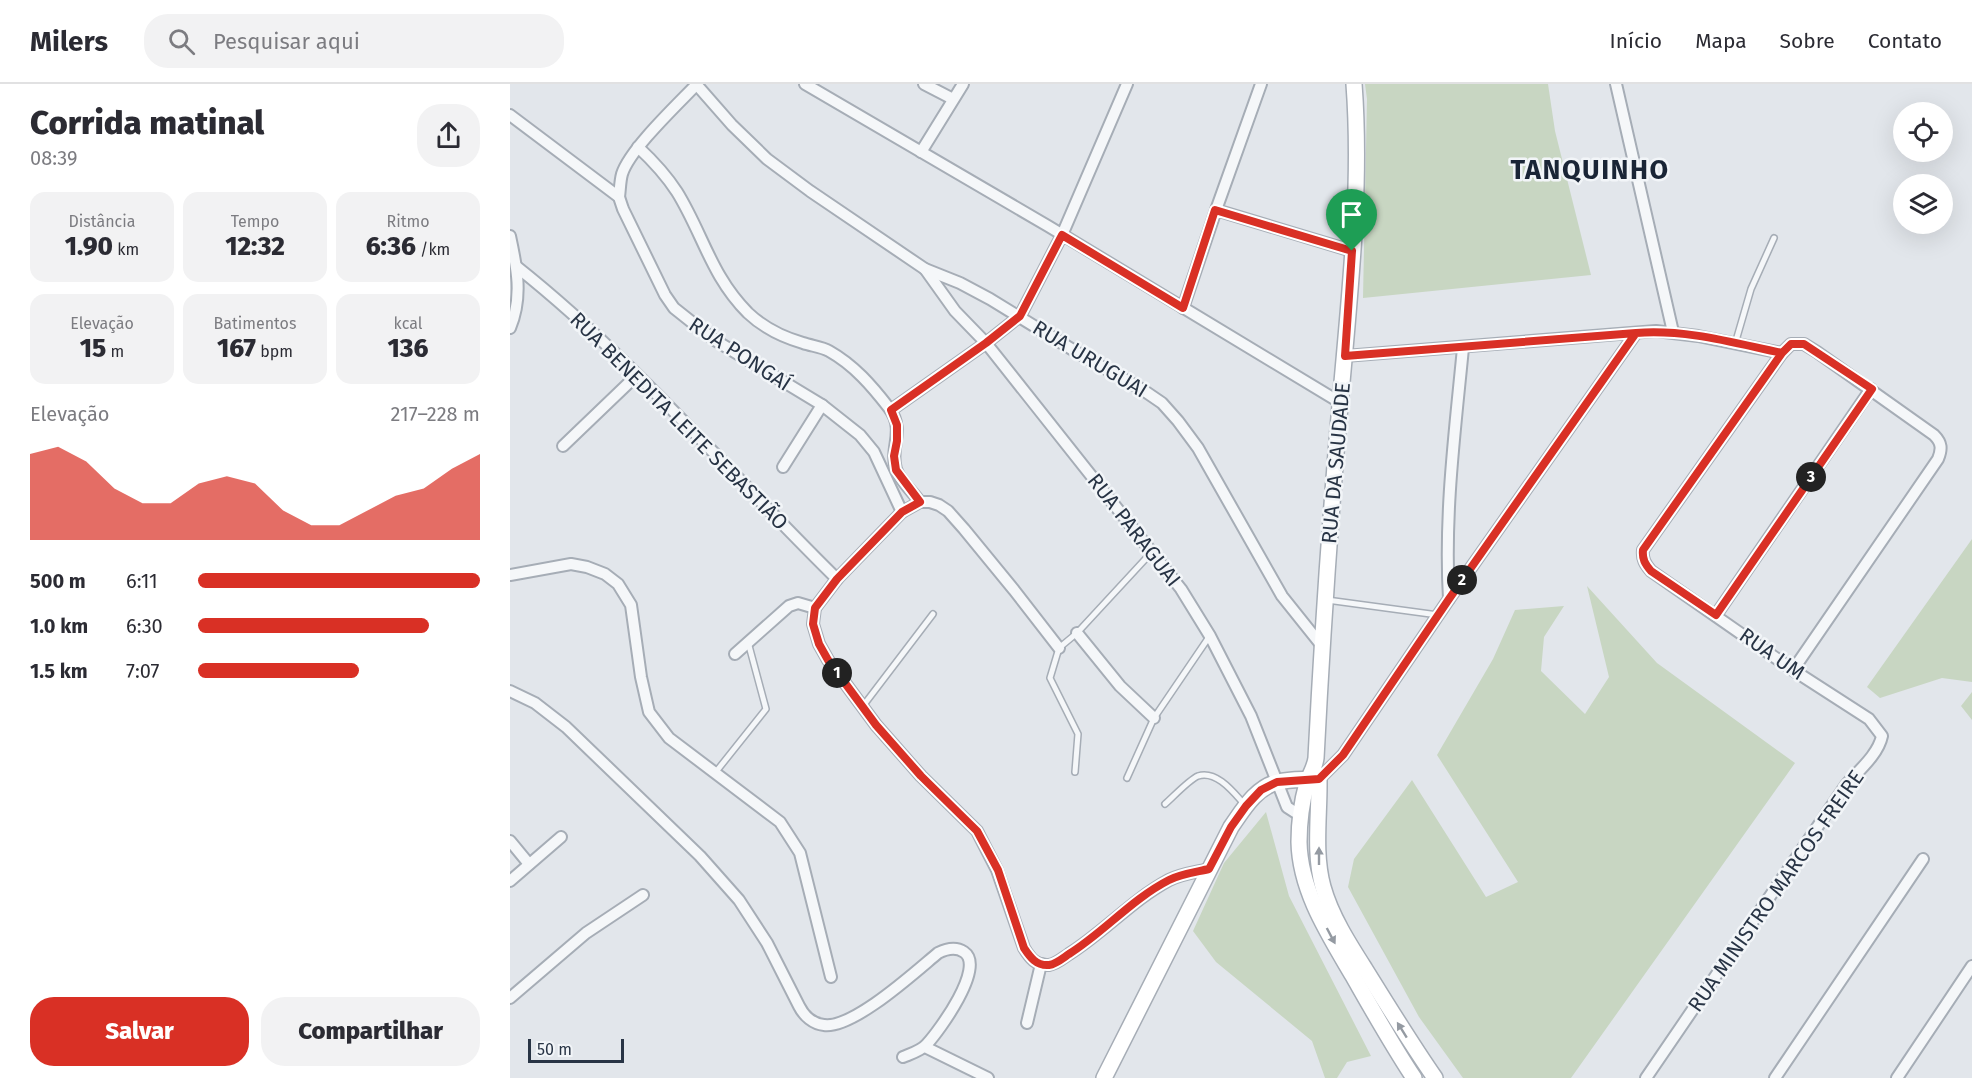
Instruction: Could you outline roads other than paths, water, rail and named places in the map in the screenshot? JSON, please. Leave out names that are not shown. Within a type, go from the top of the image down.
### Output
[{"type":"main road","name":"RUA DA SAUDADE","points":[[1314,776],[1352,251],[1358,133],[1354,84]]},
{"type":"main road","points":[[1104,1078],[1231,827],[1261,790],[1277,782],[1314,776]]},
{"type":"main road","points":[[1314,776],[1301,816],[1299,843],[1301,863],[1309,892],[1336,947],[1390,1042],[1414,1078]]},
{"type":"main road","points":[[1314,776],[1319,868],[1323,888],[1332,911],[1406,1036],[1435,1078]]},
{"type":"street","points":[[620,197],[622,174],[638,147],[696,84]]},
{"type":"street","name":"RUA URUGUAI","points":[[696,84],[732,125],[767,159],[810,192],[925,268],[960,283],[1020,316],[1162,403],[1198,448],[1282,596],[1322,646]]},
{"type":"street","points":[[805,84],[1341,403]]},
{"type":"street","points":[[924,84],[953,99]]},
{"type":"street","points":[[921,152],[963,84]]},
{"type":"street","points":[[891,410],[1020,316],[1062,235],[1126,84]]},
{"type":"street","points":[[1183,308],[1215,210],[1261,84]]},
{"type":"street","points":[[1616,84],[1673,332]]},
{"type":"street","points":[[510,115],[620,197]]},
{"type":"street","points":[[638,147],[656,164],[677,192],[726,288],[749,313],[768,330],[789,339],[828,350],[862,376],[891,410],[897,425],[894,456],[896,470],[920,502]]},
{"type":"street","name":"RUA PONGAÍ","points":[[620,197],[623,209],[665,295],[674,308],[713,339],[822,405],[860,435],[874,452],[902,512]]},
{"type":"street","points":[[1215,210],[1352,251]]},
{"type":"street","points":[[510,236],[519,289],[516,313],[510,328]]},
{"type":"street","name":"RUA BENEDITA LEITE SEBASTIÃO","points":[[517,267],[567,309],[637,375],[837,579]]},
{"type":"street","name":"RUA PARAGUAI","points":[[925,268],[955,311],[986,343],[1181,589],[1210,636],[1251,716],[1287,807],[1301,816]]},
{"type":"street","points":[[1345,356],[1673,332],[1782,353],[1791,344],[1804,344],[1872,389],[1940,440],[1938,459],[1793,670]]},
{"type":"street","points":[[1314,776],[1343,755],[1449,599],[1636,333]]},
{"type":"street","points":[[1449,599],[1447,513],[1463,348]]},
{"type":"street","name":"RUA UM","points":[[1782,353],[1643,550],[1642,557],[1651,571],[1793,670],[1854,709]]},
{"type":"street","points":[[564,446],[637,375]]},
{"type":"street","points":[[1716,615],[1872,389]]},
{"type":"street","points":[[783,467],[822,405]]},
{"type":"street","points":[[1059,648],[948,511],[930,502],[920,502],[902,512],[837,579],[815,608],[813,624],[819,644],[862,707],[896,749],[977,831],[998,870],[1024,948],[1030,958],[1041,964],[1054,963],[1086,943],[1144,896],[1171,879],[1209,869]]},
{"type":"street","points":[[510,575],[571,564],[605,574],[618,584],[631,604],[641,677],[649,712],[669,738],[780,822],[800,853],[831,977]]},
{"type":"street","points":[[735,654],[789,606],[798,603],[815,608]]},
{"type":"street","points":[[1077,633],[1120,686],[1154,718]]},
{"type":"street","points":[[510,691],[535,704],[566,727],[700,856],[739,900],[767,943],[804,1015],[813,1022],[830,1025],[846,1021],[863,1011],[938,953],[946,949],[965,953],[969,968],[966,985],[948,1016],[926,1047],[903,1057]]},
{"type":"street","name":"RUA MINISTRO MARCOS FREIRE","points":[[1646,1078],[1846,785],[1876,750],[1882,736],[1869,719],[1854,709]]},
{"type":"street","points":[[510,881],[561,837]]},
{"type":"street","points":[[510,841],[529,864]]},
{"type":"street","points":[[1775,1078],[1923,859]]},
{"type":"street","points":[[510,998],[586,933],[643,895]]},
{"type":"street","points":[[1027,1023],[1041,964]]},
{"type":"street","points":[[1896,1078],[1972,966]]},
{"type":"street","points":[[926,1047],[988,1078]]},
{"type":"lane","points":[[1735,344],[1751,289],[1774,238]]},
{"type":"lane","points":[[1075,772],[1078,734],[1050,678],[1059,648],[1077,633],[1153,552]]},
{"type":"lane","points":[[1326,599],[1438,615]]},
{"type":"lane","points":[[862,707],[933,614]]},
{"type":"lane","points":[[1127,778],[1154,718],[1210,636]]},
{"type":"lane","points":[[715,773],[766,709],[748,641]]},
{"type":"lane","points":[[1165,804],[1197,776],[1210,776],[1227,786],[1246,806]]},
{"type":"district","name":"TANQUINHO","points":[[1590,170]]}]
